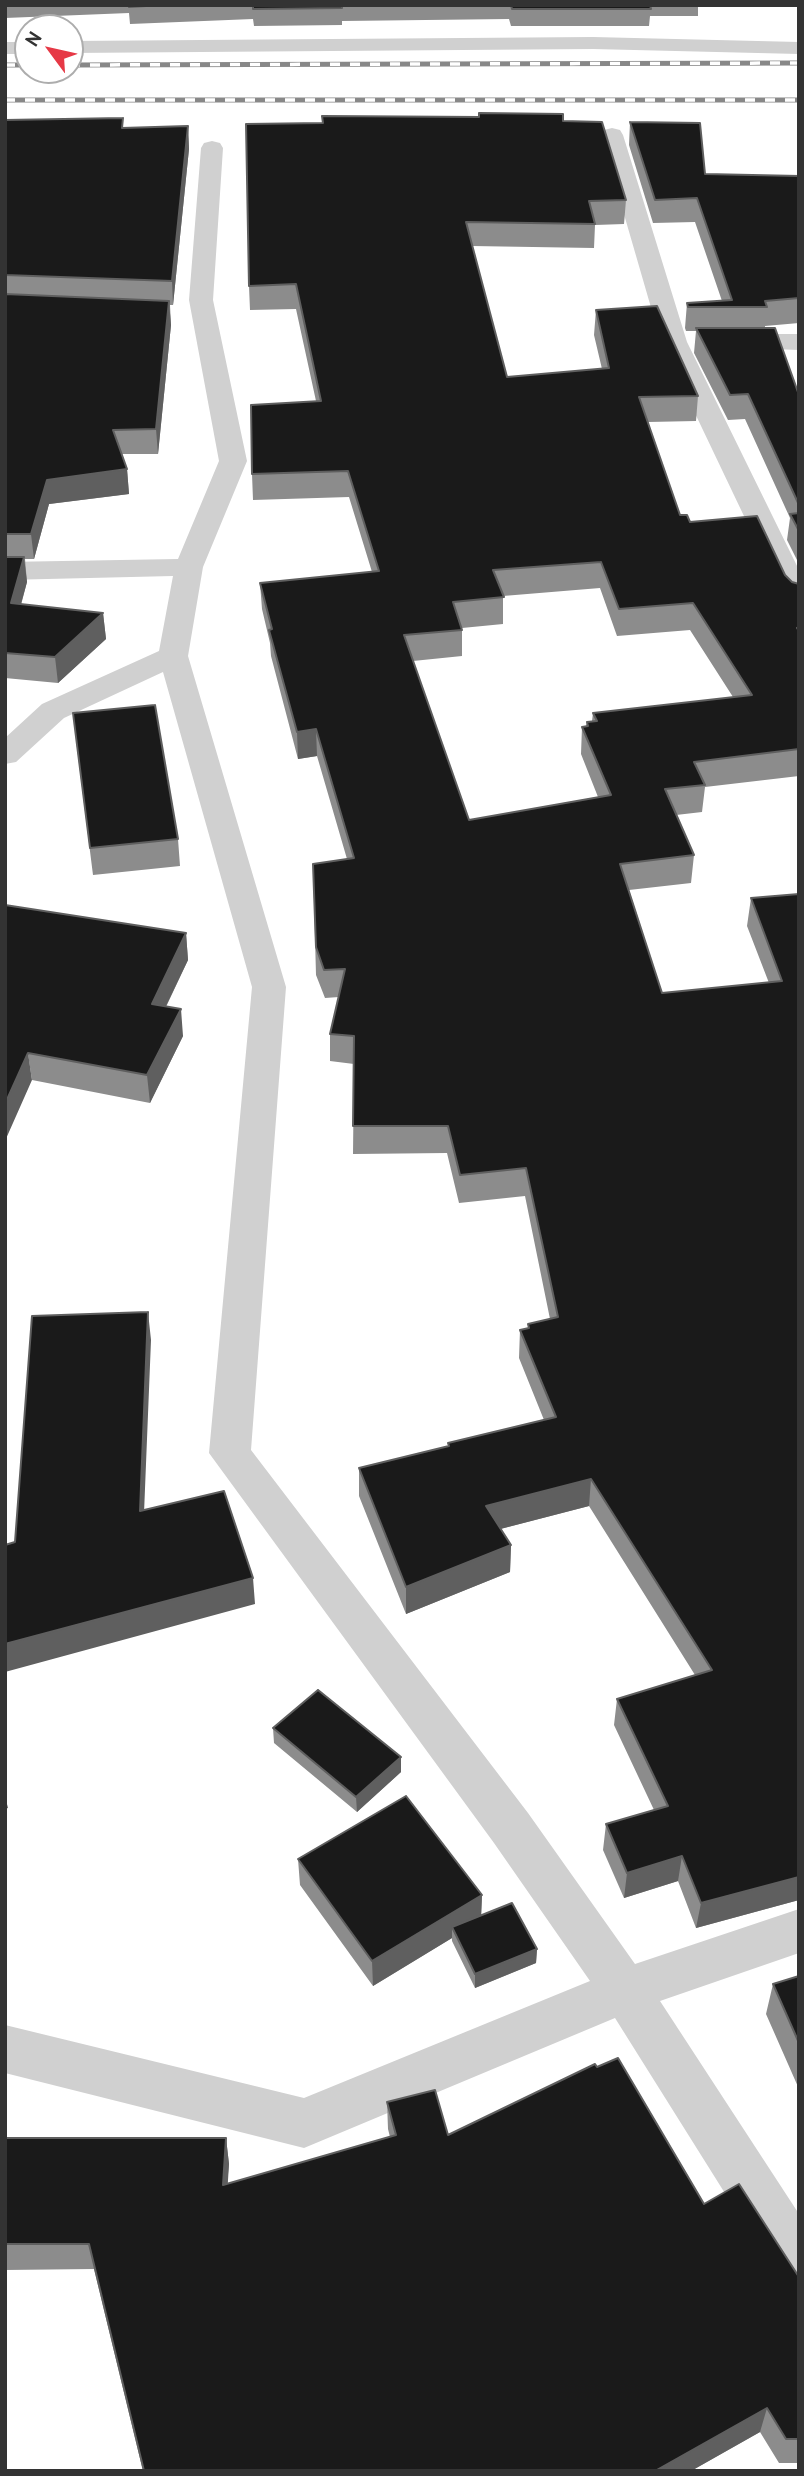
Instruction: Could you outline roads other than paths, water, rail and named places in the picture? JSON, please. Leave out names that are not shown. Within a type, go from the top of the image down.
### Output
[{"type":"street","points":[[84,47],[593,43],[799,36]]},
{"type":"street","points":[[593,43],[799,48]]},
{"type":"street","points":[[612,135],[674,342],[799,600]]},
{"type":"street","points":[[212,148],[201,300],[191,316],[233,461],[189,567],[173,656],[269,987],[230,1453],[511,1828],[625,1990],[799,2262]]},
{"type":"street","points":[[674,342],[799,342]]},
{"type":"street","points":[[5,572],[189,567]]},
{"type":"street","points":[[5,755],[53,711],[173,656]]},
{"type":"street","points":[[5,2049],[304,2123],[625,1990],[799,1931]]},
{"type":"railway","points":[[84,65],[799,63]]},
{"type":"railway","points":[[5,65],[14,65]]},
{"type":"railway","points":[[5,100],[799,100]]}]
